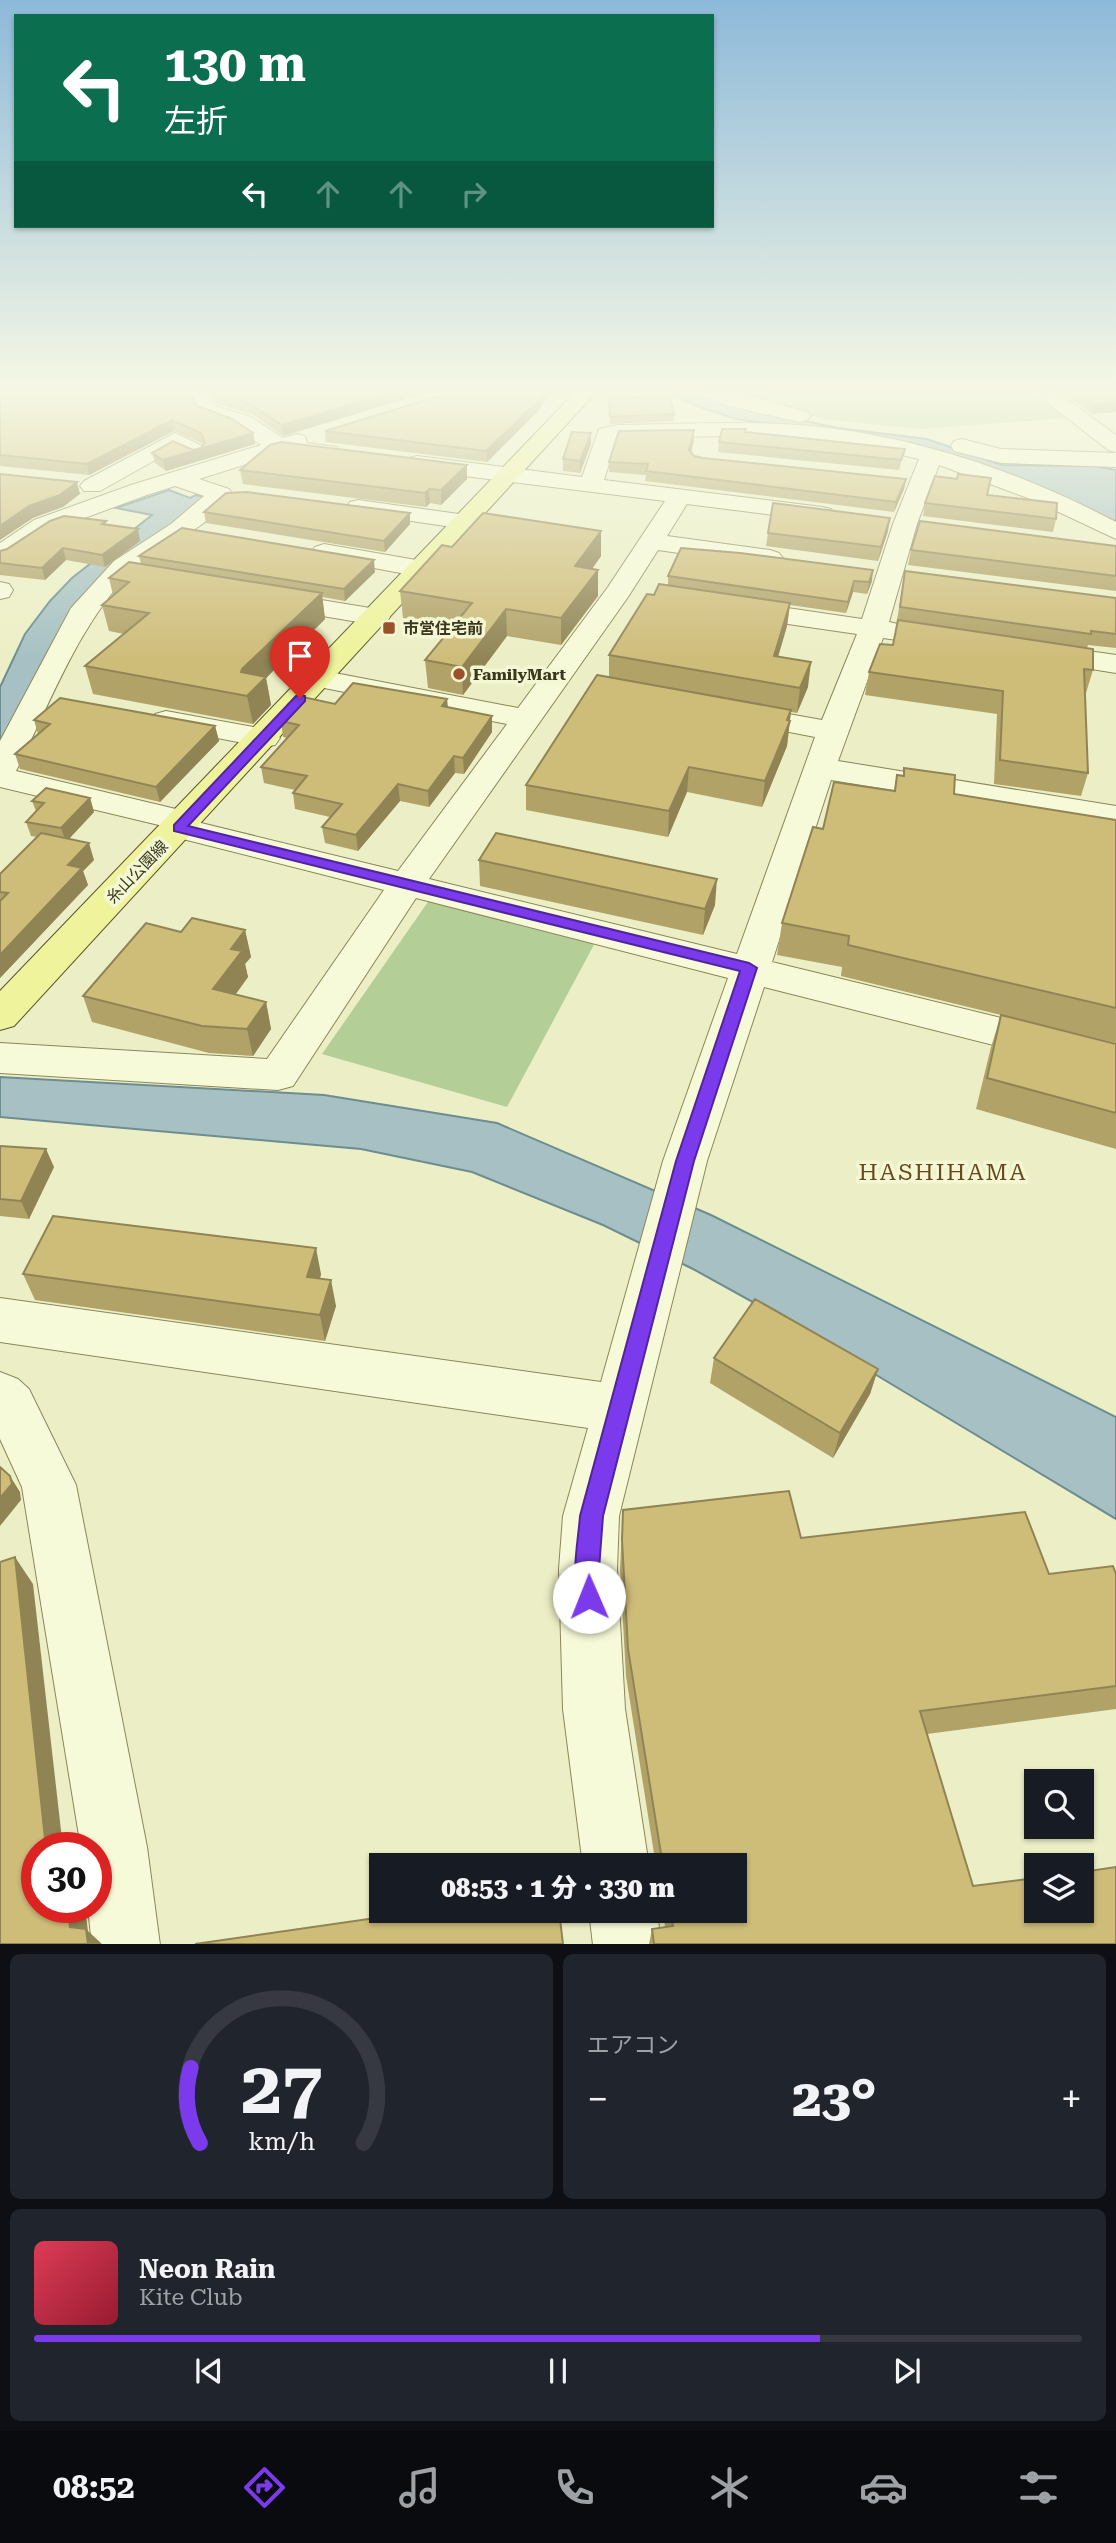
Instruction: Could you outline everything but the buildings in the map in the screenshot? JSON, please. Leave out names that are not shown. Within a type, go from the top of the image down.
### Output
[{"type":"main road","name":"糸山公園線","points":[[0,1016],[506,480]]},
{"type":"street","points":[[92,480],[81,485],[139,490]]},
{"type":"street","points":[[0,555],[43,525],[175,480]]},
{"type":"street","points":[[179,480],[221,494],[248,493]]},
{"type":"street","points":[[544,480],[852,518]]},
{"type":"street","points":[[590,486],[592,480]]},
{"type":"street","points":[[0,1058],[278,1074],[407,884],[526,719],[568,682],[632,593],[652,542],[686,498],[693,480]]},
{"type":"street","points":[[614,1853],[594,1709],[587,1569],[591,1516],[685,1161],[819,768],[873,629],[905,524],[923,482],[902,480]]},
{"type":"street","points":[[996,480],[1083,513],[1116,532]]},
{"type":"street","points":[[0,771],[52,698],[82,614],[123,566],[180,529],[221,494]]},
{"type":"street","points":[[330,503],[466,522]]},
{"type":"street","points":[[8,518],[43,525]]},
{"type":"street","points":[[878,521],[931,528]]},
{"type":"street","points":[[180,529],[207,533]]},
{"type":"street","points":[[652,542],[797,561]]},
{"type":"street","points":[[1090,547],[1116,550]]},
{"type":"street","points":[[301,549],[422,569]]},
{"type":"street","points":[[864,569],[917,576]]},
{"type":"street","points":[[115,574],[143,579]]},
{"type":"street","points":[[253,597],[376,617]]},
{"type":"street","points":[[713,605],[927,636]]},
{"type":"street","points":[[1008,648],[1116,664]]},
{"type":"street","points":[[319,679],[526,719]]},
{"type":"street","points":[[714,709],[833,731]]},
{"type":"street","points":[[145,716],[264,738]]},
{"type":"street","points":[[819,768],[1116,816]]},
{"type":"street","points":[[0,777],[407,884],[1116,1060]]},
{"type":"street","points":[[0,1320],[620,1409]]},
{"type":"street","points":[[0,1396],[11,1406],[50,1485],[114,1847],[126,1944]]},
{"type":"street","points":[[624,1923],[627,1944]]},
{"type":"green space","points":[[430,899],[596,941],[507,1107],[322,1054]]},
{"type":"water","points":[[1005,480],[1116,480],[1116,524]]},
{"type":"water","points":[[169,490],[190,498],[196,495],[208,498],[114,569],[0,753],[0,687],[25,634],[72,578],[152,515],[116,508]]},
{"type":"water","points":[[0,1077],[324,1095],[497,1123],[711,1215],[1116,1417],[1116,1519],[778,1316],[693,1269],[603,1225],[472,1172],[361,1149],[0,1117]]},
{"type":"place","name":"市営住宅前","points":[[389,628]]},
{"type":"place","name":"FamilyMart","points":[[459,674]]},
{"type":"district","name":"HASHIHAMA","points":[[943,1172]]},
{"type":"route","points":[[300,698],[179,828],[749,968],[685,1161],[591,1516],[587,1569],[589,1597]]}]
